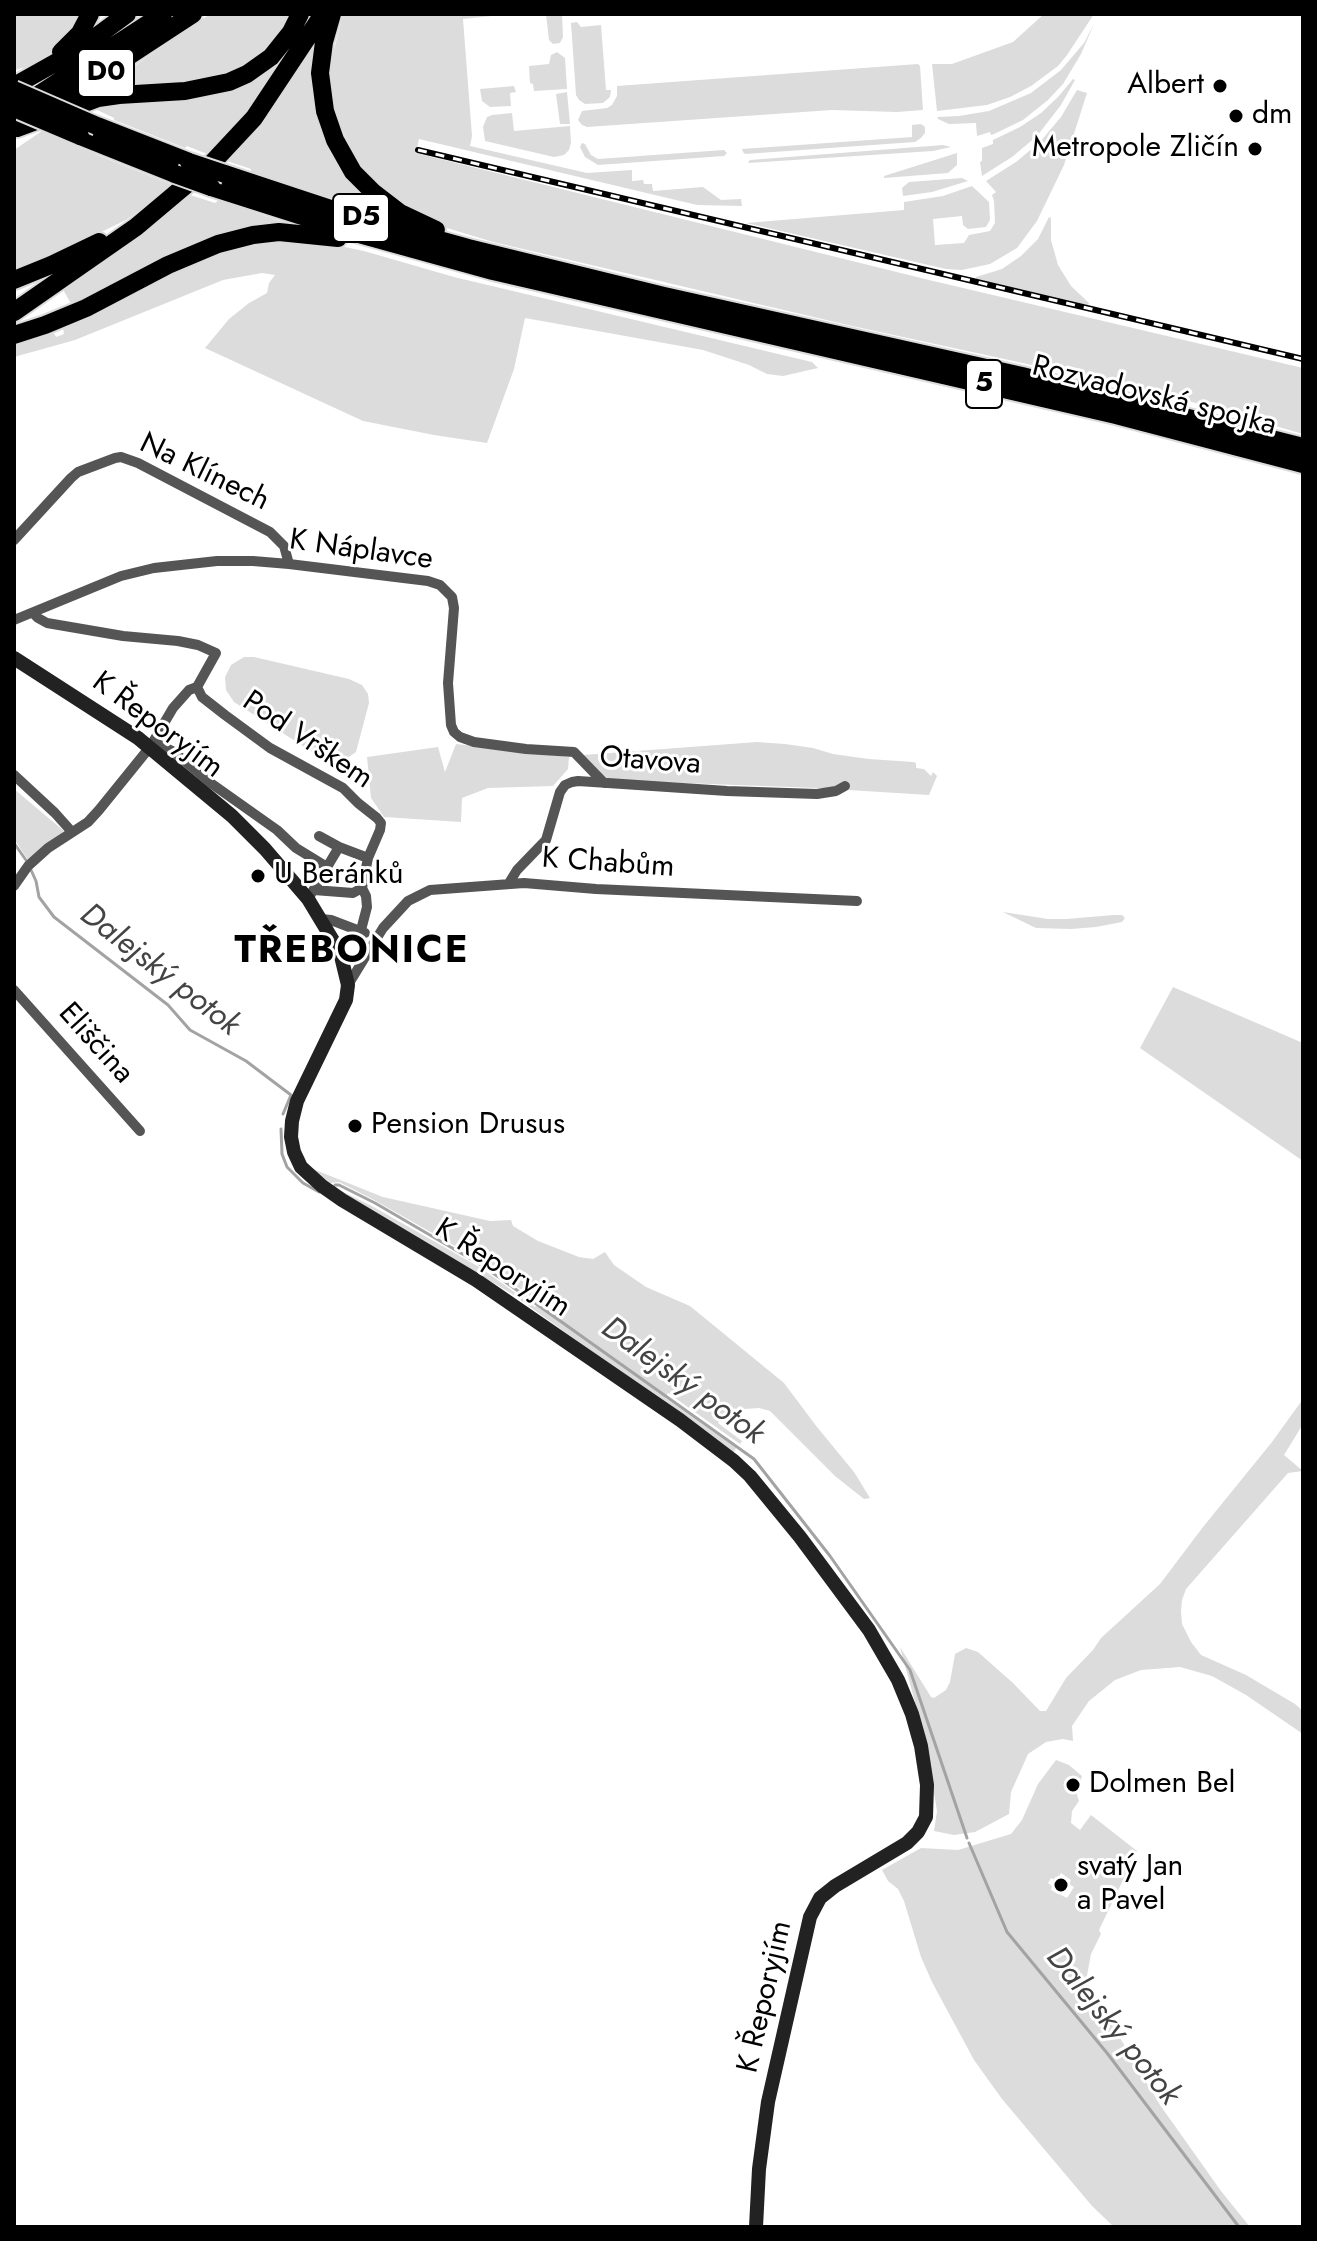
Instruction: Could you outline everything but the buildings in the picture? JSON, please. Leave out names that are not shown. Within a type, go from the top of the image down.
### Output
[{"type":"highway","points":[[16,85],[70,44],[90,14]]},
{"type":"highway","points":[[16,85],[78,50],[127,14]]},
{"type":"highway","name":"D0","points":[[15,119],[163,14]]},
{"type":"highway","name":"D0","points":[[15,119],[101,76],[193,14]]},
{"type":"highway","points":[[15,119],[98,98],[185,91],[229,82],[271,57],[291,32],[300,14]]},
{"type":"highway","points":[[14,280],[94,244],[182,175],[212,163],[247,127],[323,14]]},
{"type":"highway","points":[[332,14],[322,51],[321,88],[329,126],[348,165],[374,193],[400,213],[498,255]]},
{"type":"highway","name":"D5","points":[[16,85],[43,103],[97,126],[182,175]]},
{"type":"highway","name":"D5","points":[[15,119],[80,136],[182,175],[218,181],[349,215],[663,304]]},
{"type":"highway","points":[[14,312],[124,235],[182,175]]},
{"type":"highway","name":"D5","points":[[218,181],[317,222],[423,253],[663,304]]},
{"type":"highway","points":[[14,335],[86,308],[208,248],[253,235],[279,232],[316,234],[423,253]]},
{"type":"highway","name":"Rozvadovská spojka","points":[[663,304],[1022,376],[1303,447]]},
{"type":"highway","name":"Rozvadovská spojka","points":[[663,304],[1303,464]]},
{"type":"street","name":"Na Klínech","points":[[14,540],[78,472],[121,457],[270,532],[284,546],[289,564]]},
{"type":"street","name":"K Náplavce","points":[[14,620],[108,580],[154,568],[217,561],[289,564],[428,581],[440,585],[452,597],[454,608],[448,683],[454,732],[474,742],[574,752],[604,783]]},
{"type":"street","points":[[14,886],[29,865],[48,848],[88,822],[152,745],[173,708],[189,690],[197,687],[216,653],[178,641],[123,636],[47,623],[33,613]]},
{"type":"street","name":"K Řeporyjím","points":[[14,658],[152,745],[232,816],[311,894],[340,952],[348,985],[339,1018],[295,1110],[291,1137],[301,1167],[342,1200],[487,1287],[680,1420],[734,1461],[800,1537],[869,1630],[898,1680],[921,1746],[927,1785],[926,1817],[907,1843],[820,1898],[810,1917],[768,2102],[759,2169],[756,2227]]},
{"type":"street","name":"Pod Vrškem","points":[[197,687],[202,697],[225,715],[270,748],[343,788],[381,823],[368,858],[362,888],[367,907],[361,930]]},
{"type":"street","name":"K Řeporyjím","points":[[152,745],[174,752],[296,848],[327,867]]},
{"type":"street","points":[[14,775],[72,832]]},
{"type":"street","name":"Otavova","points":[[509,883],[517,870],[546,840],[560,792],[565,785],[578,781],[817,794],[845,786]]},
{"type":"street","points":[[319,836],[368,858]]},
{"type":"street","points":[[311,894],[339,847]]},
{"type":"street","name":"K Chabům","points":[[348,985],[376,938],[408,901],[430,890],[509,883],[857,901]]},
{"type":"street","points":[[311,894],[353,893],[362,888]]},
{"type":"street","points":[[321,919],[361,930],[376,938]]},
{"type":"street","name":"Eliščina","points":[[14,990],[140,1131]]},
{"type":"shaded area","points":[[14,14],[86,14],[60,46],[34,65],[15,70]]},
{"type":"shaded area","points":[[210,14],[291,14],[265,49],[224,74],[189,81],[107,85]]},
{"type":"shaded area","points":[[305,14],[318,14],[282,72],[212,156],[114,120],[91,107],[225,88]]},
{"type":"shaded area","points":[[343,14],[511,14],[463,19],[472,136],[470,146],[587,173],[632,170],[632,181],[643,180],[644,184],[652,184],[653,191],[703,187],[721,200],[741,199],[742,206],[697,205],[419,139],[416,153],[929,280],[1303,368],[1303,434],[1161,393],[852,326],[493,242],[434,224],[385,194],[355,157],[336,115],[329,70]]},
{"type":"shaded area","points":[[546,14],[562,14],[563,37],[560,43],[553,44],[549,40]]},
{"type":"shaded area","points":[[1044,14],[1094,14],[1058,66],[1031,86],[987,105],[937,111],[932,64],[952,64],[1013,42]]},
{"type":"shaded area","points":[[577,22],[581,27],[601,25],[606,90],[611,90],[610,97],[603,103],[585,104],[576,95],[571,23]]},
{"type":"shaded area","points":[[1094,24],[1063,84],[1023,120],[994,134],[990,132],[977,136],[976,123],[949,124],[938,119],[989,111],[1031,93],[1061,70],[1084,43]]},
{"type":"shaded area","points":[[315,45],[314,99],[328,147],[355,187],[388,216],[251,172],[251,169],[224,160],[262,119]]},
{"type":"shaded area","points":[[557,52],[565,58],[567,89],[534,91],[529,66],[549,64],[551,55]]},
{"type":"shaded area","points":[[918,64],[923,110],[832,110],[587,127],[578,120],[582,111],[612,105],[617,96],[617,86]]},
{"type":"shaded area","points":[[1073,79],[1061,105],[1037,136],[982,176],[982,148],[1041,113]]},
{"type":"shaded area","points":[[514,86],[516,92],[510,93],[511,106],[490,107],[482,101],[480,89]]},
{"type":"shaded area","points":[[1077,90],[1087,93],[1064,165],[1037,221],[1017,248],[990,264],[962,270],[946,269],[746,223],[904,210],[904,202],[943,196],[972,186],[989,202],[990,220],[986,227],[968,229],[963,225],[962,216],[933,219],[935,245],[964,243],[969,235],[990,231],[995,223],[992,195],[996,192],[986,181],[1040,142],[1061,117]]},
{"type":"shaded area","points":[[567,92],[570,124],[560,124],[556,94]]},
{"type":"shaded area","points":[[512,113],[514,131],[570,126],[569,150],[564,155],[554,157],[485,141],[483,127],[487,117]]},
{"type":"shaded area","points":[[912,125],[925,127],[925,133],[915,142],[745,154],[742,149],[912,137]]},
{"type":"shaded area","points":[[42,131],[175,186],[126,220],[14,271],[14,150]]},
{"type":"shaded area","points":[[582,143],[598,159],[724,150],[727,153],[724,156],[598,165],[585,157],[580,147]]},
{"type":"shaded area","points":[[943,145],[951,147],[933,151],[748,163],[750,160]]},
{"type":"shaded area","points":[[957,153],[957,165],[948,173],[884,178],[884,176]]},
{"type":"shaded area","points":[[962,178],[968,181],[932,192],[903,196],[902,188],[909,182]]},
{"type":"shaded area","points":[[187,194],[215,203],[219,200],[280,221],[214,236],[77,302],[70,302],[61,286]]},
{"type":"shaded area","points":[[1049,217],[1058,265],[1088,305],[976,279],[1002,269],[1021,256],[1038,239]]},
{"type":"shaded area","points":[[275,242],[340,246],[364,251],[454,277],[812,362],[818,368],[783,376],[767,374],[703,350],[525,318],[514,369],[487,443],[434,435],[363,421],[205,348],[229,319],[267,293],[275,275],[262,273],[223,280],[75,340],[14,357],[14,346],[53,332],[56,337],[64,334],[63,328],[191,265],[222,252]]},
{"type":"shaded area","points":[[244,657],[349,679],[362,685],[369,703],[356,752],[343,761],[328,762],[234,702],[226,690],[225,677],[231,665]]},
{"type":"shaded area","points":[[757,742],[813,748],[869,759],[913,762],[916,768],[937,776],[929,795],[630,781],[605,778],[583,755]]},
{"type":"shaded area","points":[[456,744],[569,757],[568,769],[553,786],[488,788],[462,798],[461,822],[384,817],[371,798],[367,757],[438,747],[445,772]]},
{"type":"shaded area","points":[[14,789],[64,831],[29,861],[14,839]]},
{"type":"shaded area","points":[[1003,912],[1048,919],[1114,915],[1125,918],[1122,922],[1096,927],[1036,928]]},
{"type":"shaded area","points":[[1173,987],[1303,1043],[1303,1161],[1140,1048]]},
{"type":"shaded area","points":[[313,1169],[383,1197],[490,1221],[511,1220],[513,1226],[538,1241],[579,1257],[593,1259],[605,1252],[614,1265],[646,1287],[690,1306],[784,1383],[854,1472],[870,1498],[864,1499],[835,1476],[770,1411],[744,1409],[718,1423],[742,1441],[740,1444],[668,1393],[665,1398],[736,1448],[734,1452],[728,1449],[512,1294],[333,1187],[481,1268],[535,1307],[539,1303],[485,1263],[374,1200],[339,1182],[330,1183]]},
{"type":"shaded area","points":[[1303,1399],[1303,1424],[1284,1455],[1303,1471],[1288,1473],[1186,1589],[1181,1611],[1182,1624],[1201,1655],[1246,1675],[1295,1704],[1303,1711],[1303,1734],[1212,1676],[1180,1667],[1141,1670],[1115,1680],[1089,1701],[1072,1726],[1073,1741],[1046,1742],[1028,1754],[1011,1792],[1009,1814],[975,1832],[954,1835],[934,1831],[937,1811],[925,1739],[900,1647],[931,1697],[946,1690],[955,1654],[966,1648],[978,1652],[1040,1711],[1046,1711],[1066,1678],[1101,1638],[1160,1584]]},
{"type":"shaded area","points":[[1056,1760],[1069,1765],[1082,1776],[1077,1795],[1079,1801],[1072,1811],[1071,1823],[1080,1830],[1091,1815],[1137,1851],[1099,1930],[1101,1934],[1091,1954],[1086,1981],[1160,2105],[1250,2227],[1114,2227],[1092,2206],[1002,2099],[974,2060],[932,1982],[904,1901],[882,1870],[921,1848],[958,1850],[1011,1834],[1022,1820],[1038,1784]],"holes":[[[1061,1873],[1071,1880],[1069,1884],[1074,1887],[1067,1898],[1051,1890],[1052,1886],[1048,1883],[1051,1878],[1056,1881]]]},
{"type":"waterway","name":"Dalejský potok","points":[[14,843],[28,863]]},
{"type":"waterway","name":"Dalejský potok","points":[[31,870],[39,897],[54,917],[168,1005],[190,1030],[246,1061],[291,1095],[283,1114]]},
{"type":"waterway","name":"Dalejský potok","points":[[281,1129],[282,1154],[287,1167],[303,1183],[319,1192]]},
{"type":"waterway","name":"Dalejský potok","points":[[335,1185],[375,1203],[483,1266],[754,1459],[830,1556],[910,1670],[967,1838]]},
{"type":"waterway","name":"Dalejský potok","points":[[969,1843],[1007,1932],[1107,2053],[1239,2227]]},
{"type":"railway","points":[[418,150],[1303,359]]},
{"type":"place","name":"Albert","points":[[1220,86]]},
{"type":"place","name":"dm","points":[[1236,116]]},
{"type":"place","name":"Metropole Zličín","points":[[1255,149]]},
{"type":"place","name":"U Beránků","points":[[258,876]]},
{"type":"place","name":"Pension Drusus","points":[[355,1126]]},
{"type":"place","name":"Dolmen Bel","points":[[1073,1785]]},
{"type":"place","name":"svatý Jan a Pavel","points":[[1061,1885]]},
{"type":"district","name":"TŘEBONICE","points":[[352,953]]}]
